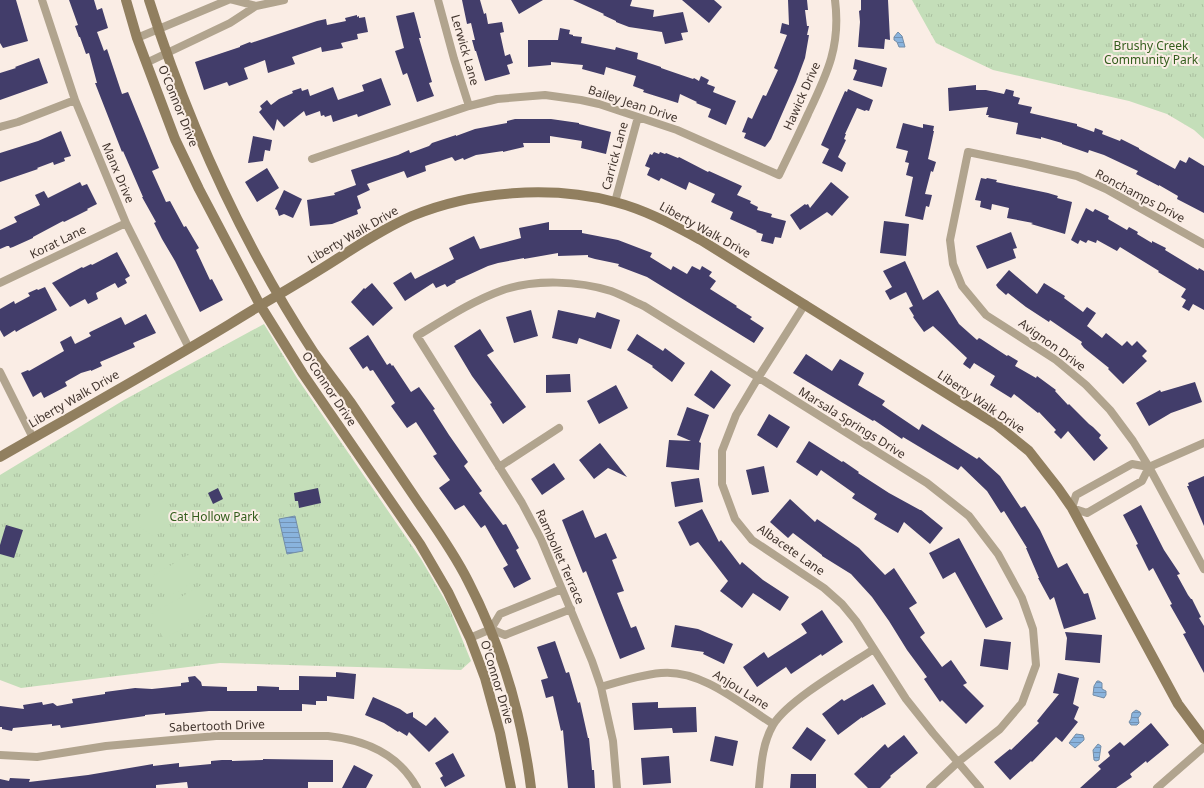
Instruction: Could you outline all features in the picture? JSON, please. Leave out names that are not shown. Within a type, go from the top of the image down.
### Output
[{"type":"main road","name":"O'Connor Drive","points":[[126,0],[137,38],[176,139],[199,189],[260,306],[303,374],[420,544],[448,592],[470,638],[485,678],[500,733],[511,788]]},
{"type":"main road","name":"O'Connor Drive","points":[[149,0],[158,30],[193,121],[222,187],[278,295],[315,353],[444,539],[468,580],[490,629],[506,671],[519,717],[528,762],[531,788]]},
{"type":"main road","name":"Liberty Walk Drive","points":[[0,457],[190,348],[377,234],[412,216],[451,203],[499,194],[574,194],[615,202],[640,210],[670,223],[701,240],[997,425],[1029,451],[1072,508],[1178,704],[1204,739]]},
{"type":"street","name":"Manx Drive","points":[[42,0],[74,100],[126,223],[190,348]]},
{"type":"street","points":[[137,38],[228,0]]},
{"type":"street","points":[[233,0],[256,6]]},
{"type":"street","points":[[146,62],[230,23],[256,6],[284,0]]},
{"type":"street","name":"Lerwick Lane","points":[[438,0],[468,106]]},
{"type":"street","name":"Hawick Drive","points":[[779,175],[826,76],[835,43],[836,26],[834,0]]},
{"type":"street","name":"Bailey Jean Drive","points":[[312,159],[468,106],[497,99],[544,95],[587,101],[677,130],[779,175]]},
{"type":"street","points":[[0,127],[18,122],[74,100]]},
{"type":"street","name":"Carrick Lane","points":[[615,202],[638,117]]},
{"type":"street","name":"Ronchamps Drive","points":[[968,152],[1077,176],[1106,189],[1204,244]]},
{"type":"street","name":"Avignon Drive","points":[[968,152],[950,240],[953,264],[962,286],[986,314],[1056,360],[1086,385],[1110,410],[1134,441],[1204,569]]},
{"type":"street","name":"Korat Lane","points":[[0,283],[126,223]]},
{"type":"street","name":"Marsala Springs Drive","points":[[417,336],[472,304],[504,290],[541,282],[576,283],[611,291],[644,306],[927,483],[969,516],[998,554],[1022,598],[1033,629],[1036,665],[1022,703],[1000,729],[958,762],[930,788]]},
{"type":"street","name":"Albacete Lane","points":[[805,304],[736,415],[722,451],[722,484],[735,519],[752,540],[824,588],[842,604],[856,621],[906,699],[980,788]]},
{"type":"street","name":"Rambollet Terrace","points":[[417,336],[522,503],[542,539],[592,661],[601,687],[613,741],[617,788]]},
{"type":"street","points":[[0,372],[33,438]]},
{"type":"street","points":[[499,467],[559,428]]},
{"type":"street","points":[[1149,467],[1142,481],[1087,514],[1072,508],[1076,495],[1132,464],[1149,467],[1204,443]]},
{"type":"street","points":[[470,638],[490,629],[500,614],[562,589]]},
{"type":"street","points":[[490,629],[505,635],[570,609]]},
{"type":"street","points":[[759,788],[761,757],[773,724],[788,708],[810,691],[874,649]]},
{"type":"street","name":"Anjou Lane","points":[[601,687],[635,677],[661,673],[682,674],[711,684],[773,724]]},
{"type":"street","name":"Sabertooth Drive","points":[[0,755],[37,757],[106,746],[216,736],[328,736],[362,742],[378,749],[399,765],[417,788]]},
{"type":"street","points":[[1157,788],[1204,747]]},
{"type":"green space","name":"Brushy Creek Community Park","points":[[912,0],[1204,0],[1204,139],[1194,130],[1167,114],[1129,101],[993,70],[936,43]]},
{"type":"green space","name":"Cat Hollow Park","points":[[264,324],[297,378],[421,559],[449,607],[471,661],[461,670],[220,663],[21,688],[0,680],[0,475],[124,400]]},
{"type":"green space","points":[[156,497],[174,509],[154,537],[136,525]]},
{"type":"green space","points":[[188,555],[201,577],[167,598],[153,576]]},
{"type":"green space","points":[[200,586],[215,610],[164,639],[150,615]]},
{"type":"water","points":[[898,32],[902,36],[905,47],[899,47],[897,42],[894,40],[894,37]]},
{"type":"water","points":[[295,516],[303,551],[287,554],[279,519]]},
{"type":"water","points":[[1097,681],[1102,683],[1102,689],[1106,691],[1104,698],[1093,695],[1094,686]]},
{"type":"water","points":[[1136,710],[1141,714],[1138,718],[1139,723],[1137,725],[1131,725],[1129,722],[1132,713]]},
{"type":"water","points":[[1076,734],[1083,735],[1084,740],[1075,748],[1069,743]]},
{"type":"water","points":[[1098,744],[1101,746],[1099,760],[1096,761],[1094,760],[1093,750]]},
{"type":"building","points":[[0,0],[16,0],[28,41],[3,48],[0,43]]},
{"type":"building","points":[[69,0],[94,0],[97,10],[102,8],[108,28],[97,32],[104,51],[107,49],[122,94],[128,92],[159,168],[152,171],[166,202],[170,201],[184,227],[186,226],[199,248],[196,250],[210,280],[212,279],[223,300],[200,312],[175,261],[154,223],[156,222],[142,197],[123,151],[122,152],[95,83],[97,83],[89,53],[86,54],[75,26],[78,25]]},
{"type":"building","points":[[462,0],[480,0],[484,14],[486,13],[488,24],[502,22],[504,32],[500,33],[505,56],[510,54],[513,63],[507,65],[510,74],[485,81],[472,40],[475,40],[471,23],[467,24]]},
{"type":"building","points":[[511,0],[543,0],[519,14]]},
{"type":"building","points":[[573,0],[632,0],[630,6],[654,10],[653,17],[683,12],[688,32],[681,33],[683,40],[665,44],[662,32],[629,27]]},
{"type":"building","points":[[682,0],[714,0],[722,7],[709,23]]},
{"type":"building","points":[[788,0],[807,0],[808,10],[805,10],[807,26],[809,26],[807,35],[809,35],[805,58],[796,82],[771,139],[765,147],[744,138],[746,133],[742,132],[748,117],[752,119],[763,95],[766,96],[778,70],[774,68],[787,35],[780,33],[782,23],[789,25]]},
{"type":"building","points":[[861,0],[888,0],[890,40],[885,39],[884,49],[858,47],[860,22],[859,11],[861,10]]},
{"type":"building","points":[[414,12],[421,38],[419,38],[432,82],[429,83],[434,96],[417,102],[407,73],[403,75],[395,51],[404,48],[396,16]]},
{"type":"building","points":[[357,15],[359,18],[365,17],[368,32],[357,34],[358,39],[341,43],[343,48],[322,52],[321,47],[292,57],[295,64],[268,73],[265,60],[244,68],[248,79],[229,86],[227,82],[204,90],[195,62],[240,47],[250,42],[251,43],[317,21],[326,19],[327,25],[346,21],[345,18]]},
{"type":"building","points":[[560,28],[570,30],[569,34],[573,36],[582,37],[581,43],[615,50],[616,47],[638,53],[637,59],[699,81],[701,76],[709,80],[707,84],[715,87],[713,92],[736,101],[726,125],[708,117],[711,109],[696,103],[697,102],[680,94],[678,103],[643,92],[644,90],[633,86],[636,76],[606,67],[604,75],[582,69],[583,65],[551,62],[551,65],[528,67],[528,40],[558,40]]},
{"type":"building","points":[[39,58],[48,83],[0,100],[0,73]]},
{"type":"building","points":[[855,59],[887,68],[882,87],[853,80],[857,70],[853,69]]},
{"type":"building","points":[[381,78],[391,105],[358,117],[357,114],[333,122],[331,115],[325,117],[324,115],[321,116],[320,111],[306,116],[304,111],[284,127],[277,119],[274,131],[259,112],[262,109],[260,106],[267,100],[271,105],[279,99],[293,93],[292,91],[301,88],[302,91],[308,89],[310,96],[333,87],[338,100],[364,91],[362,85]]},
{"type":"building","points":[[976,85],[976,90],[986,90],[1004,94],[1006,89],[1014,91],[1013,96],[1020,98],[1018,104],[1032,107],[1030,113],[1077,124],[1077,126],[1094,132],[1095,128],[1103,131],[1102,134],[1120,141],[1121,139],[1175,169],[1180,160],[1186,163],[1189,157],[1204,166],[1204,213],[1177,199],[1178,196],[1159,185],[1136,174],[1138,171],[1104,155],[1089,150],[1088,153],[1041,137],[1041,139],[1016,134],[1018,123],[988,117],[989,115],[986,115],[988,107],[949,111],[948,88]]},
{"type":"building","points":[[848,89],[873,100],[869,111],[857,108],[845,134],[844,139],[846,140],[838,157],[846,163],[842,172],[822,163],[829,149],[821,145],[845,91],[847,92]]},
{"type":"building","points":[[515,119],[551,119],[579,123],[611,132],[606,154],[581,148],[582,141],[550,136],[550,143],[523,143],[524,147],[503,152],[476,155],[464,160],[463,158],[455,161],[452,157],[425,166],[426,171],[407,178],[404,171],[367,184],[370,190],[357,196],[361,208],[357,210],[358,214],[332,224],[310,226],[307,200],[335,195],[334,193],[356,185],[351,170],[409,150],[410,153],[429,146],[432,143],[475,129],[507,123],[507,121]]},
{"type":"building","points":[[903,123],[923,128],[923,124],[934,126],[928,159],[936,162],[933,172],[931,171],[925,194],[932,195],[929,207],[926,206],[923,220],[905,216],[913,177],[906,175],[909,163],[905,162],[908,151],[896,148]]},
{"type":"building","points":[[61,131],[71,156],[64,158],[65,161],[54,165],[53,162],[37,168],[38,169],[0,182],[0,153],[38,141]]},
{"type":"building","points":[[253,136],[272,140],[270,151],[265,150],[263,161],[248,163]]},
{"type":"building","points":[[654,152],[659,154],[660,152],[666,153],[678,158],[679,157],[708,172],[709,171],[742,186],[737,195],[751,201],[750,203],[758,207],[757,210],[772,214],[771,217],[786,221],[781,238],[775,237],[773,244],[761,241],[763,234],[730,219],[733,212],[711,202],[715,194],[689,182],[686,190],[661,178],[659,181],[647,175],[650,168],[645,166],[650,154],[652,155]]},
{"type":"building","points":[[267,168],[279,188],[257,202],[245,182]]},
{"type":"building","points":[[981,178],[997,180],[996,182],[1048,193],[1058,196],[1057,198],[1072,202],[1065,234],[1031,224],[1033,223],[1007,218],[1009,208],[992,204],[991,210],[980,207],[981,201],[975,200]]},
{"type":"building","points":[[80,182],[82,186],[87,184],[97,204],[33,238],[10,248],[7,246],[0,249],[0,230],[17,222],[14,217],[40,205],[35,195],[44,191],[48,198]]},
{"type":"building","points":[[831,182],[849,197],[832,216],[827,212],[800,230],[790,215],[805,204],[808,204],[810,208]]},
{"type":"building","points":[[284,190],[302,199],[293,218],[284,214],[279,216],[277,210],[275,209]]},
{"type":"building","points":[[1086,208],[1093,212],[1095,209],[1109,216],[1108,219],[1127,230],[1129,227],[1152,243],[1152,241],[1166,248],[1165,250],[1198,270],[1199,268],[1204,271],[1204,310],[1193,304],[1189,311],[1182,307],[1186,300],[1181,297],[1186,289],[1120,247],[1117,251],[1097,240],[1096,243],[1088,240],[1086,243],[1080,240],[1078,244],[1071,240]]},
{"type":"building","points":[[884,221],[909,224],[906,256],[880,253]]},
{"type":"building","points":[[549,222],[549,230],[582,230],[582,233],[618,240],[652,253],[650,257],[671,270],[673,266],[687,274],[692,266],[700,270],[702,266],[712,272],[709,276],[716,281],[710,289],[737,306],[736,307],[752,317],[750,319],[764,328],[754,343],[647,277],[618,266],[619,264],[588,257],[588,255],[558,256],[558,253],[498,263],[455,281],[456,282],[447,287],[445,284],[436,288],[433,283],[405,301],[393,283],[411,272],[415,279],[454,259],[449,248],[474,236],[480,249],[521,238],[519,228]]},
{"type":"building","points":[[1011,232],[1017,248],[1013,249],[1016,258],[987,269],[976,246]]},
{"type":"building","points":[[117,252],[130,276],[125,279],[127,283],[118,288],[115,283],[96,293],[98,299],[88,304],[85,299],[70,307],[52,283],[82,267],[92,265]]},
{"type":"building","points":[[905,261],[923,300],[938,290],[959,324],[977,340],[979,338],[981,339],[1007,356],[1008,355],[1018,361],[1015,366],[1036,378],[1037,376],[1056,390],[1055,391],[1068,405],[1069,404],[1101,435],[1099,438],[1108,448],[1094,461],[1068,431],[1061,439],[1054,432],[1056,430],[1039,412],[1038,413],[1014,394],[1011,398],[990,385],[995,376],[974,363],[970,369],[963,364],[967,358],[933,326],[924,332],[913,317],[914,316],[909,308],[913,306],[906,292],[890,300],[885,291],[892,287],[883,271]]},
{"type":"building","points":[[1009,270],[1037,294],[1044,283],[1065,296],[1064,298],[1083,312],[1087,307],[1096,313],[1087,326],[1102,338],[1106,333],[1122,346],[1127,341],[1132,346],[1137,341],[1147,351],[1142,356],[1147,361],[1123,384],[1108,369],[1109,368],[1084,348],[1081,344],[1082,342],[1050,320],[1049,322],[1026,307],[1008,293],[1006,295],[998,288],[996,285]]},
{"type":"building","points":[[372,283],[393,308],[373,326],[351,302],[364,288],[365,289]]},
{"type":"building","points":[[45,287],[57,310],[16,332],[15,330],[4,337],[0,330],[0,309],[14,301],[15,304],[30,296],[28,293]]},
{"type":"building","points":[[531,310],[538,336],[514,343],[506,317]]},
{"type":"building","points":[[558,310],[595,318],[597,312],[620,320],[611,349],[579,338],[577,344],[552,338]]},
{"type":"building","points":[[146,314],[156,333],[133,343],[135,347],[100,362],[102,366],[91,371],[81,373],[65,382],[67,386],[44,398],[41,392],[33,397],[21,373],[28,370],[29,371],[64,351],[60,342],[71,336],[75,344],[91,336],[89,333],[90,332],[121,317],[125,325]]},
{"type":"building","points":[[480,329],[494,351],[487,355],[526,407],[503,424],[490,404],[492,403],[472,376],[454,346]]},
{"type":"building","points":[[637,334],[663,351],[665,348],[685,363],[672,382],[652,367],[653,366],[627,350]]},
{"type":"building","points":[[368,335],[387,365],[390,363],[392,366],[393,365],[411,392],[419,387],[435,409],[433,410],[468,462],[464,466],[482,491],[479,493],[503,525],[506,524],[519,548],[516,550],[531,579],[514,588],[503,568],[508,565],[485,525],[481,528],[464,505],[455,510],[439,488],[450,480],[433,456],[437,454],[416,422],[407,428],[391,406],[395,403],[373,370],[370,371],[367,366],[363,369],[349,348]]},
{"type":"building","points":[[806,354],[832,371],[840,359],[864,373],[858,385],[885,401],[882,405],[919,430],[922,424],[977,459],[979,457],[1000,476],[1021,508],[1025,506],[1040,530],[1058,568],[1067,563],[1084,594],[1088,593],[1096,619],[1064,629],[1054,597],[1050,600],[1038,578],[1027,548],[1004,511],[1001,513],[987,491],[961,466],[958,470],[903,437],[902,439],[874,420],[873,421],[793,373]]},
{"type":"building","points":[[711,370],[731,385],[714,409],[694,395]]},
{"type":"building","points":[[570,374],[571,392],[546,393],[546,375]]},
{"type":"building","points":[[1195,382],[1202,402],[1171,413],[1149,426],[1136,403],[1160,390],[1161,392]]},
{"type":"building","points":[[616,385],[628,408],[599,424],[587,401]]},
{"type":"building","points":[[687,407],[709,415],[699,442],[701,443],[699,470],[666,467],[669,440],[691,441],[677,435]]},
{"type":"building","points":[[769,414],[790,427],[777,448],[757,435]]},
{"type":"building","points":[[809,441],[842,462],[843,461],[859,472],[858,473],[889,493],[921,510],[943,528],[930,544],[904,522],[898,533],[874,519],[877,514],[852,498],[855,494],[821,470],[817,476],[796,462]]},
{"type":"building","points":[[600,443],[627,477],[608,468],[594,479],[579,460]]},
{"type":"building","points":[[554,463],[565,479],[542,495],[531,479]]},
{"type":"building","points":[[764,466],[769,492],[752,495],[746,470]]},
{"type":"building","points":[[1204,476],[1204,526],[1187,486],[1189,486],[1188,483]]},
{"type":"building","points":[[699,478],[703,502],[675,507],[671,482]]},
{"type":"building","points":[[218,488],[223,499],[213,504],[208,493]]},
{"type":"building","points":[[318,488],[321,503],[299,508],[298,501],[295,501],[294,493]]},
{"type":"building","points":[[790,499],[815,522],[817,519],[859,548],[885,575],[894,568],[917,603],[909,608],[925,633],[920,637],[942,667],[951,660],[967,683],[963,685],[984,706],[966,724],[942,700],[940,702],[924,679],[927,677],[907,650],[889,621],[872,597],[851,574],[822,556],[793,533],[788,538],[770,522]]},
{"type":"building","points":[[1141,505],[1164,550],[1180,574],[1177,575],[1201,617],[1199,618],[1204,626],[1204,673],[1183,634],[1186,633],[1170,605],[1172,604],[1153,568],[1149,571],[1136,545],[1138,544],[1123,515]]},
{"type":"building","points":[[702,509],[719,542],[721,540],[740,565],[742,562],[763,580],[789,597],[780,611],[753,593],[742,608],[720,591],[728,581],[698,542],[690,546],[678,522]]},
{"type":"building","points":[[583,510],[595,538],[606,533],[617,558],[612,560],[624,591],[617,593],[631,628],[636,626],[645,649],[620,659],[586,571],[583,573],[562,520]]},
{"type":"building","points":[[6,525],[23,530],[14,558],[0,554],[0,545]]},
{"type":"building","points":[[959,538],[1003,619],[986,628],[955,572],[943,579],[929,553]]},
{"type":"building","points":[[822,610],[843,642],[822,656],[821,654],[791,674],[786,667],[757,687],[743,667],[764,652],[768,658],[807,633],[801,624]]},
{"type":"building","points":[[675,625],[698,629],[733,644],[724,664],[703,654],[704,652],[671,647]]},
{"type":"building","points":[[1065,632],[1102,635],[1100,663],[1065,660],[1067,638]]},
{"type":"building","points":[[984,639],[1011,642],[1008,670],[980,666]]},
{"type":"building","points":[[555,641],[566,673],[569,672],[578,703],[580,702],[589,738],[595,788],[568,788],[563,730],[561,731],[553,696],[546,698],[541,680],[548,678],[537,647]]},
{"type":"building","points":[[336,672],[356,674],[354,699],[327,696],[327,701],[316,701],[316,705],[302,704],[302,711],[209,711],[165,715],[165,713],[61,728],[60,725],[52,726],[52,724],[13,728],[12,731],[2,729],[2,727],[0,727],[0,706],[24,709],[23,705],[42,702],[43,705],[53,703],[57,706],[73,703],[72,699],[105,694],[105,692],[135,688],[152,689],[181,686],[181,683],[189,682],[188,677],[195,676],[201,682],[202,686],[227,687],[227,691],[257,691],[257,686],[279,687],[279,690],[299,690],[299,676],[336,677]]},
{"type":"building","points":[[1058,673],[1079,678],[1073,704],[1079,707],[1074,719],[1078,722],[1062,742],[1056,737],[1032,762],[1031,761],[1010,780],[994,762],[1010,749],[1011,750],[1039,723],[1037,721],[1059,694],[1053,693]]},
{"type":"building","points":[[873,684],[886,704],[862,717],[838,735],[822,714],[842,699],[844,701]]},
{"type":"building","points":[[373,697],[400,709],[407,714],[413,712],[413,717],[426,726],[435,717],[449,732],[429,752],[409,732],[407,736],[384,723],[365,715]]},
{"type":"building","points":[[658,702],[658,708],[696,707],[697,732],[673,733],[672,728],[634,730],[632,703]]},
{"type":"building","points":[[1151,723],[1169,745],[1147,763],[1146,761],[1130,774],[1132,777],[1116,788],[1080,788],[1101,769],[1098,766],[1110,756],[1108,752],[1120,742],[1124,746]]},
{"type":"building","points":[[807,727],[826,740],[811,761],[792,748]]},
{"type":"building","points":[[904,735],[918,753],[890,776],[891,777],[880,788],[868,788],[854,774],[885,744],[888,748]]},
{"type":"building","points":[[715,736],[738,741],[733,766],[710,761]]},
{"type":"building","points":[[453,753],[465,776],[445,787],[440,778],[443,776],[435,763]]},
{"type":"building","points":[[669,756],[671,783],[643,785],[641,758]]},
{"type":"building","points":[[263,759],[333,760],[333,782],[308,782],[308,788],[188,788],[187,782],[156,785],[156,788],[0,788],[0,779],[9,781],[10,778],[30,779],[29,782],[88,775],[153,764],[153,766],[179,763],[179,767],[211,764],[211,761]]},
{"type":"building","points":[[354,765],[373,775],[366,788],[342,788]]},
{"type":"building","points":[[791,774],[816,774],[816,788],[790,788]]}]
